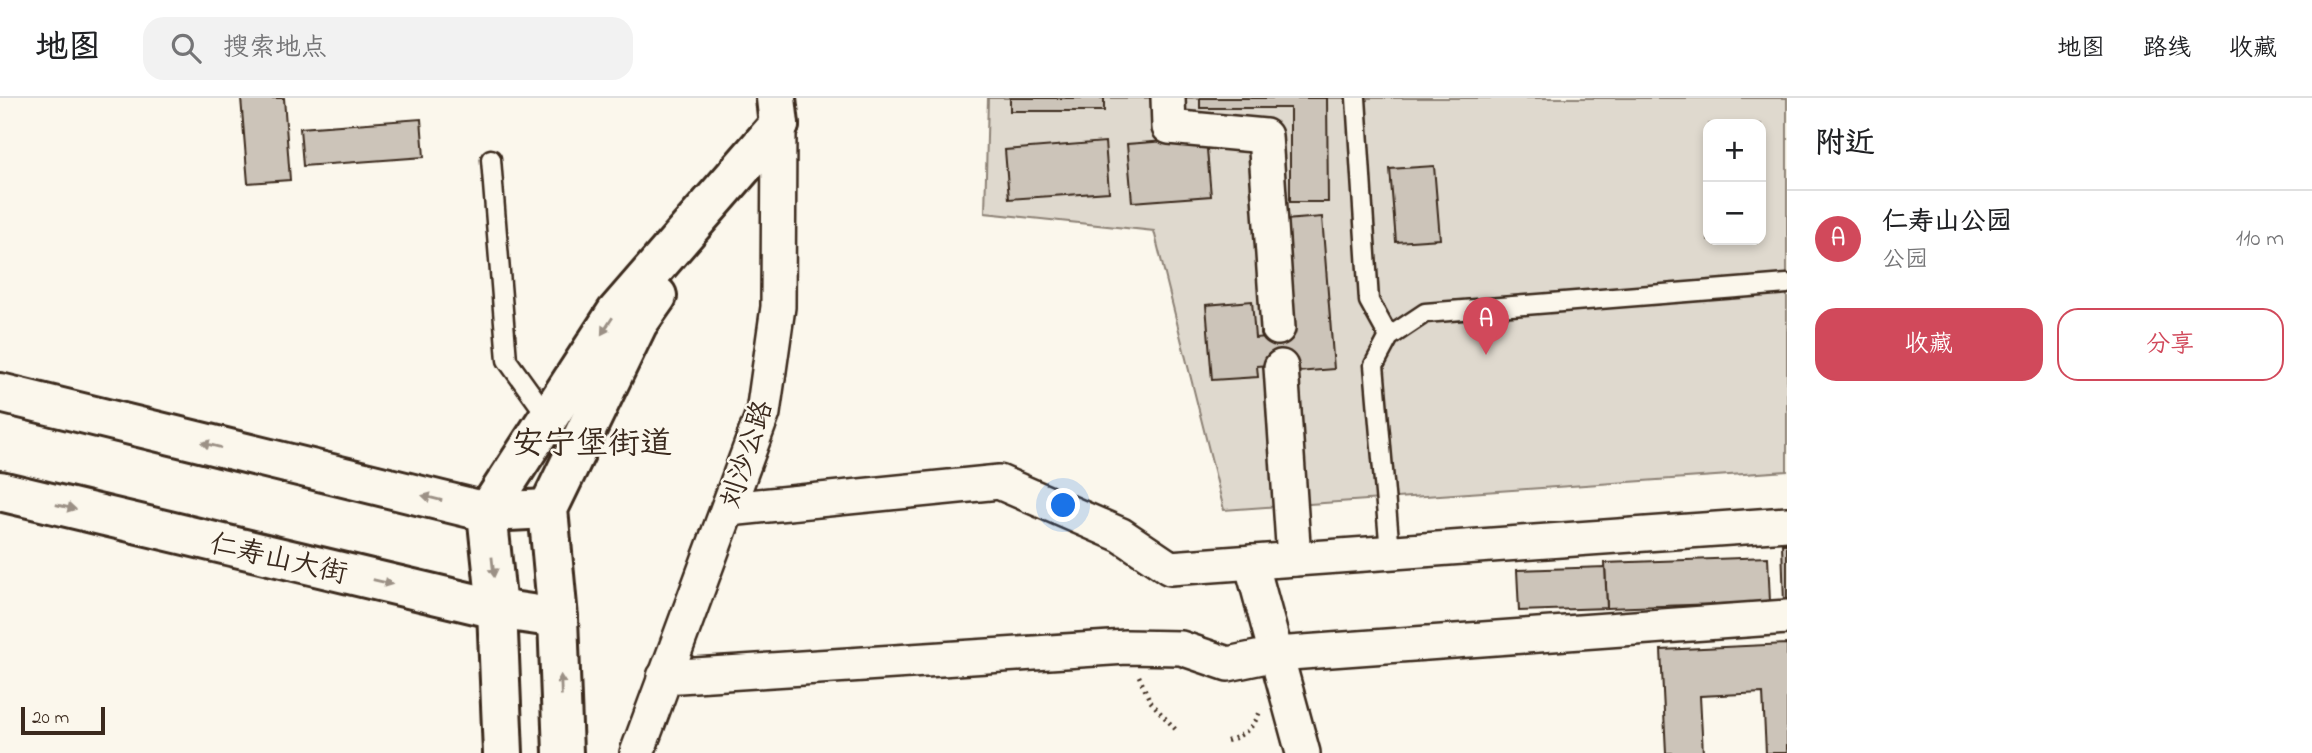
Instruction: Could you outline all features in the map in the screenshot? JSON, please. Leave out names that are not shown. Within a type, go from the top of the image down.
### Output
[{"type":"main road","points":[[503,753],[497,609],[487,512],[616,313],[777,112]]},
{"type":"main road","points":[[564,753],[558,618],[548,509],[638,323],[777,112]]},
{"type":"main road","points":[[0,393],[487,512],[548,509]]},
{"type":"main road","name":"仁寿山大街","points":[[0,491],[497,609],[558,618]]},
{"type":"street","points":[[1168,98],[1169,127],[1265,136],[1278,328]]},
{"type":"street","name":"刘沙公路","points":[[637,753],[763,412],[778,307],[777,112]]},
{"type":"street","points":[[1281,367],[1294,559]]},
{"type":"street","points":[[729,509],[999,482],[1121,535],[1170,568],[1787,524]]},
{"type":"street","points":[[1251,562],[1303,753]]},
{"type":"street","points":[[664,677],[1126,647],[1181,648],[1228,664],[1276,654],[1787,617]]},
{"type":"lane","points":[[1356,98],[1369,301],[1389,337]]},
{"type":"lane","points":[[491,159],[507,360],[548,417]]},
{"type":"lane","points":[[1390,552],[1374,365],[1389,337],[1424,313],[1787,284]]},
{"type":"path","points":[[1126,647],[1150,701],[1176,730]]},
{"type":"shaded area","points":[[988,98],[1787,98],[1787,471],[1224,510],[1154,231],[985,213]]},
{"type":"building","points":[[241,98],[284,98],[290,180],[248,183]]},
{"type":"building","points":[[1010,98],[1104,98],[1104,111],[1010,111]]},
{"type":"building","points":[[1200,98],[1327,98],[1328,202],[1290,202],[1290,108],[1200,108]]},
{"type":"building","points":[[421,119],[424,157],[303,166],[300,128]]},
{"type":"building","points":[[1206,138],[1211,196],[1132,202],[1127,144]]},
{"type":"building","points":[[1105,142],[1109,192],[1009,199],[1005,150]]},
{"type":"building","points":[[1434,166],[1440,239],[1396,242],[1390,169]]},
{"type":"building","points":[[1322,217],[1334,369],[1297,372],[1296,363],[1257,366],[1258,377],[1212,380],[1206,305],[1252,301],[1255,338],[1294,335],[1285,220]]},
{"type":"building","points":[[1782,544],[1787,544],[1787,604],[1784,604]]},
{"type":"building","points":[[1768,557],[1770,602],[1607,608],[1605,563]]},
{"type":"building","points":[[1605,567],[1607,608],[1519,611],[1517,570]]},
{"type":"building","points":[[1787,644],[1787,753],[1766,753],[1763,693],[1700,696],[1703,753],[1666,753],[1661,650]]},
{"type":"place","name":"仁寿山公园","points":[[1486,355]]},
{"type":"district","name":"安宁堡街道","points":[[592,442]]}]
